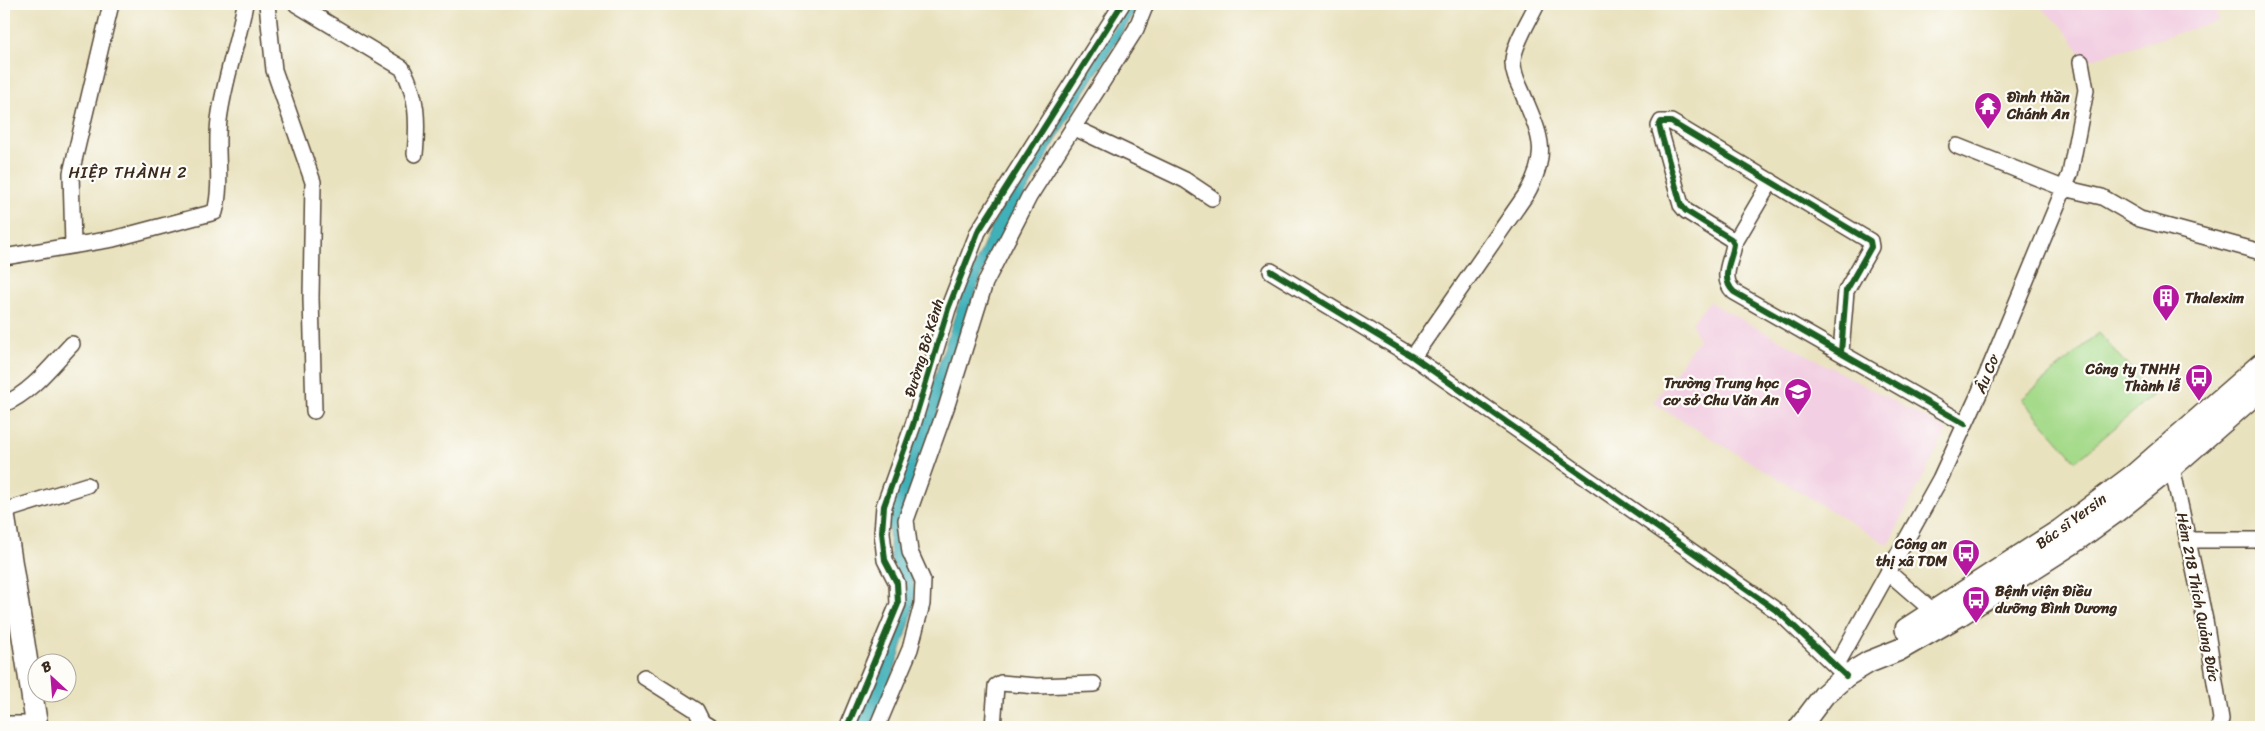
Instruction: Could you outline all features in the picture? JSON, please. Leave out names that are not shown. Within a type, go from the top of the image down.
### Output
[{"type":"main road","name":"Bác sĩ Yersin","points":[[1800,727],[1841,671],[1899,650],[2065,538],[2113,514],[2167,458],[2248,392],[2261,364]]},
{"type":"main road","points":[[4,515],[10,599],[37,726]]},
{"type":"main road","name":"Bác sĩ Yersin","points":[[1868,662],[1884,644],[1934,612],[1998,582]]},
{"type":"street","points":[[73,245],[71,173],[111,4]]},
{"type":"street","points":[[4,257],[113,239],[215,212],[219,195],[219,122],[225,80],[245,4]]},
{"type":"street","points":[[267,4],[274,70],[313,182],[310,298],[314,411]]},
{"type":"street","points":[[296,4],[402,68],[409,79],[415,102],[417,126],[416,154]]},
{"type":"street","name":"Đường Bờ Kênh","points":[[847,727],[898,604],[897,583],[885,560],[882,532],[884,506],[914,425],[948,309],[978,232],[1121,4]]},
{"type":"street","points":[[877,727],[910,649],[922,604],[923,581],[910,552],[906,520],[946,408],[985,283],[1029,197],[1136,29],[1146,4]]},
{"type":"street","points":[[1413,357],[1527,193],[1538,174],[1542,158],[1540,136],[1514,74],[1512,62],[1516,46],[1537,4]]},
{"type":"street","name":"Âu Cơ","points":[[1841,671],[1888,572],[1940,479],[2070,174],[2086,90],[2080,62]]},
{"type":"street","points":[[1734,244],[1731,239],[1686,211],[1681,205],[1659,126],[1661,122],[1671,122],[1870,241],[1871,247],[1846,291],[1841,352]]},
{"type":"street","points":[[1073,127],[1185,180],[1212,198]]},
{"type":"street","points":[[1957,146],[2063,188],[2102,197],[2140,219],[2261,252]]},
{"type":"street","points":[[1771,181],[1734,244],[1726,278],[1729,286],[1734,292],[1965,424]]},
{"type":"street","points":[[1271,270],[1413,357],[1780,613],[1841,671]]},
{"type":"street","points":[[4,404],[12,400],[45,373],[72,344]]},
{"type":"street","name":"Hẻm 218 Thích Quảng Đức","points":[[2167,458],[2206,620],[2221,718],[2219,727]]},
{"type":"street","points":[[4,511],[87,486]]},
{"type":"street","points":[[2188,540],[2261,540]]},
{"type":"street","points":[[1888,572],[1934,612]]},
{"type":"street","points":[[644,677],[696,710],[702,722],[710,727]]},
{"type":"street","points":[[993,727],[996,686],[1001,683],[1037,686],[1094,684]]},
{"type":"street","points":[[4,724],[37,726]]},
{"type":"shaded area","points":[[2031,4],[2215,4],[2218,21],[2085,61],[2072,39],[2060,24],[2041,8]]},
{"type":"shaded area","name":"Trường Trung học cơ sở Chu Văn An","points":[[1709,302],[1947,430],[1888,545],[1653,403],[1698,340],[1692,322]]},
{"type":"green space","points":[[2099,333],[2153,395],[2076,461],[2022,399]]},
{"type":"water","points":[[1126,8],[1135,12],[1071,114],[987,262],[969,311],[901,521],[901,541],[916,592],[911,619],[892,677],[870,727],[855,727],[898,629],[906,597],[902,581],[891,561],[888,518],[961,297],[995,219]]},
{"type":"cycle path","points":[[847,727],[898,604],[897,583],[885,560],[882,532],[884,506],[913,425],[948,309],[978,232],[1122,4]]},
{"type":"cycle path","points":[[1841,352],[1846,291],[1871,247],[1870,241],[1671,122],[1661,122],[1659,126],[1681,205],[1686,211],[1731,239],[1734,244],[1727,275],[1727,281],[1734,292],[1965,424]]},
{"type":"cycle path","points":[[1271,271],[1413,357],[1780,613],[1846,676]]},
{"type":"place","name":"Đình thần Chánh An","points":[[1988,130]]},
{"type":"place","name":"Thalexim","points":[[2166,322]]},
{"type":"place","name":"Công ty TNHH Thành lễ","points":[[2199,402]]},
{"type":"place","name":"Trường Trung học cơ sở Chu Văn An","points":[[1798,416]]},
{"type":"place","name":"Công an thị xã TDM","points":[[1966,577]]},
{"type":"place","name":"Bệnh viện Điều dưỡng Bình Dương","points":[[1976,624]]},
{"type":"district","name":"HIỆP THÀNH 2","points":[[128,172]]}]
